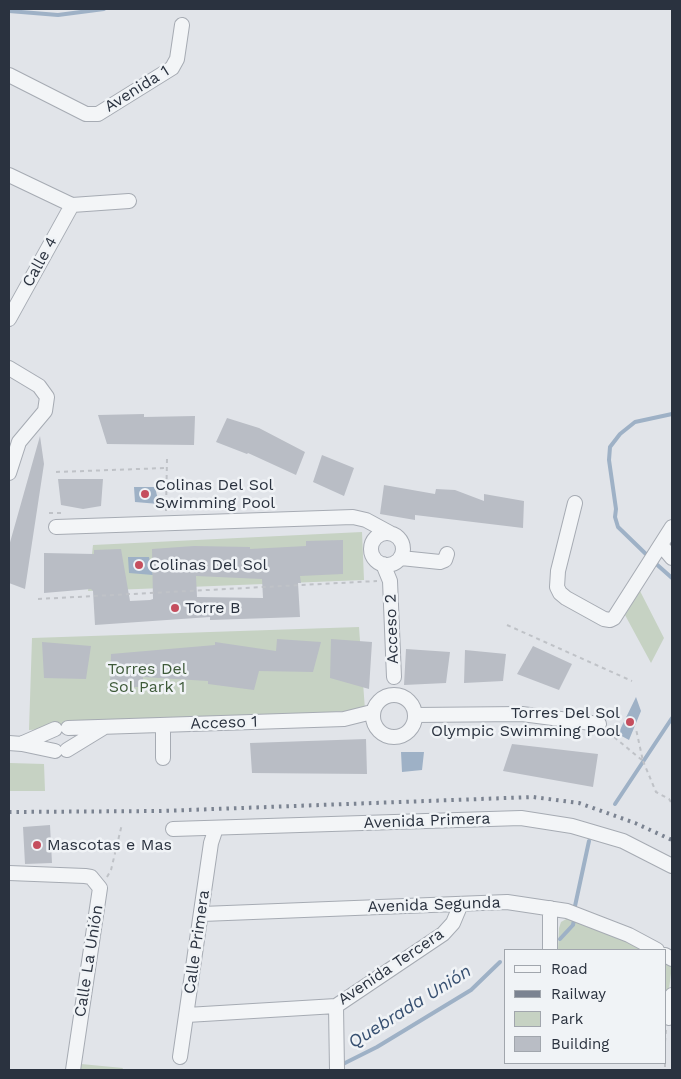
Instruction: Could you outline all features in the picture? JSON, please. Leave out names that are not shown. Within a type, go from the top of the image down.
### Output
[{"type":"street","name":"Avenida 1","points":[[9,75],[86,114],[98,114],[172,68],[177,59],[182,25]]},
{"type":"street","points":[[9,175],[72,205],[129,201]]},
{"type":"street","name":"Calle 4","points":[[9,319],[72,205]]},
{"type":"street","points":[[9,368],[39,386],[47,397],[45,411],[19,442],[9,473]]},
{"type":"street","points":[[575,503],[557,577],[560,593],[566,598],[610,620],[614,618],[672,527]]},
{"type":"street","points":[[56,527],[353,517],[375,531],[400,539],[403,545],[389,562]]},
{"type":"street","points":[[375,531],[371,550],[377,561],[440,562],[445,560],[447,554]]},
{"type":"street","points":[[655,555],[672,558]]},
{"type":"street","name":"Acceso 2","points":[[389,562],[394,677],[402,696]]},
{"type":"street","name":"Acceso 2","points":[[386,696],[394,677]]},
{"type":"street","points":[[386,696],[402,696],[409,700],[415,715],[412,727],[402,736],[390,737],[383,735],[373,719],[380,699],[386,696]]},
{"type":"street","points":[[415,715],[522,714],[599,724]]},
{"type":"street","name":"Acceso 1","points":[[16,744],[62,728],[373,719]]},
{"type":"street","points":[[163,726],[163,758]]},
{"type":"street","name":"Acceso 1","points":[[16,744],[61,751],[104,728]]},
{"type":"street","name":"Avenida Primera","points":[[173,829],[521,818],[572,826],[623,841],[672,866]]},
{"type":"street","name":"Calle Primera","points":[[180,1057],[211,843],[216,828]]},
{"type":"street","name":"Calle La Unión","points":[[9,873],[85,876],[90,877],[100,888],[73,1070]]},
{"type":"street","name":"Avenida Segunda","points":[[202,914],[507,902],[550,908],[589,918],[655,949]]},
{"type":"street","name":"Avenida Tercera","points":[[187,1015],[336,1006],[443,934],[453,923],[461,904]]},
{"type":"street","points":[[550,908],[550,949]]},
{"type":"street","points":[[669,1018],[672,995]]},
{"type":"street","points":[[336,1006],[337,1066]]},
{"type":"path","points":[[166,523],[167,459]]},
{"type":"path","points":[[56,472],[166,468]]},
{"type":"path","points":[[375,531],[370,538],[369,554],[389,562]]},
{"type":"path","points":[[38,599],[390,581]]},
{"type":"path","points":[[507,625],[632,681]]},
{"type":"path","points":[[599,724],[643,761]]},
{"type":"path","points":[[636,729],[643,761],[656,792],[669,799],[672,804]]},
{"type":"path","points":[[100,888],[112,870],[122,824]]},
{"type":"green space","points":[[362,532],[364,580],[88,591],[93,545]]},
{"type":"green space","points":[[640,591],[664,638],[651,663],[625,615]]},
{"type":"green space","name":"Torres Del Sol Park 1","points":[[359,627],[365,710],[29,730],[32,638]]},
{"type":"green space","points":[[10,763],[44,764],[45,791],[9,791]]},
{"type":"green space","points":[[568,918],[623,938],[643,949],[558,949],[561,922]]},
{"type":"green space","points":[[666,963],[672,966],[666,1011]]},
{"type":"green space","points":[[81,1064],[123,1068],[122,1070],[81,1070]]},
{"type":"water","name":"Colinas Del Sol Swimming Pool","points":[[134,487],[155,487],[159,504],[135,502]]},
{"type":"water","name":"Colinas Del Sol","points":[[128,557],[149,557],[153,575],[129,573]]},
{"type":"water","name":"Torres Del Sol Olympic Swimming Pool","points":[[636,697],[641,711],[629,740],[618,734]]},
{"type":"water","points":[[401,752],[424,752],[422,770],[402,772]]},
{"type":"building","points":[[144,414],[144,417],[195,416],[194,445],[107,444],[98,415]]},
{"type":"building","points":[[227,418],[259,428],[305,452],[296,475],[248,453],[216,442]]},
{"type":"building","points":[[40,436],[44,464],[25,589],[9,583],[9,546]]},
{"type":"building","points":[[322,455],[354,468],[344,496],[313,482]]},
{"type":"building","points":[[58,479],[103,479],[101,506],[83,509],[61,505]]},
{"type":"building","points":[[384,485],[435,494],[436,489],[455,490],[484,501],[484,494],[524,501],[523,528],[415,515],[415,520],[380,514]]},
{"type":"building","points":[[343,540],[343,574],[300,576],[301,583],[298,583],[300,617],[210,620],[210,617],[95,625],[93,591],[91,589],[44,593],[44,553],[94,554],[94,550],[121,549],[130,601],[153,599],[152,549],[194,546],[250,547],[250,549],[306,546],[306,541]],"holes":[[[196,576],[262,579],[263,598],[197,597]]]},
{"type":"building","points":[[277,639],[321,642],[313,672],[259,671],[254,690],[208,684],[208,681],[143,677],[143,687],[110,687],[111,654],[215,645],[215,642],[276,651]]},
{"type":"building","points":[[331,639],[372,642],[369,689],[330,678]]},
{"type":"building","points":[[42,642],[91,646],[86,679],[44,678]]},
{"type":"building","points":[[533,646],[572,664],[559,690],[517,674]]},
{"type":"building","points":[[406,649],[450,652],[446,683],[404,685]]},
{"type":"building","points":[[465,650],[506,654],[503,681],[464,683]]},
{"type":"building","points":[[366,739],[367,774],[252,773],[250,743]]},
{"type":"building","points":[[512,744],[598,754],[593,787],[503,771]]},
{"type":"building","name":"Mascotas e Mas","points":[[50,825],[52,863],[25,864],[23,827]]},
{"type":"waterway","points":[[9,11],[58,15],[104,9]]},
{"type":"waterway","name":"Quebrada Unión","points":[[649,557],[618,527],[615,517],[616,509],[609,460],[610,447],[620,434],[635,422],[672,414]]},
{"type":"waterway","name":"Quebrada Unión","points":[[654,562],[672,578]]},
{"type":"waterway","name":"Quebrada Unión","points":[[615,804],[672,718]]},
{"type":"waterway","name":"Quebrada Unión","points":[[575,906],[589,841]]},
{"type":"waterway","name":"Quebrada Unión","points":[[560,939],[573,925],[574,920]]},
{"type":"waterway","name":"Quebrada Unión","points":[[341,1065],[377,1047],[471,990],[500,962]]},
{"type":"railway","points":[[9,812],[161,811],[533,797],[579,803],[635,823],[672,840]]},
{"type":"place","name":"Colinas Del Sol Swimming Pool","points":[[145,494]]},
{"type":"place","name":"Colinas Del Sol","points":[[139,565]]},
{"type":"place","name":"Torre B","points":[[175,608]]},
{"type":"place","name":"Torres Del Sol Olympic Swimming Pool","points":[[630,722]]},
{"type":"place","name":"Mascotas e Mas","points":[[37,845]]}]
